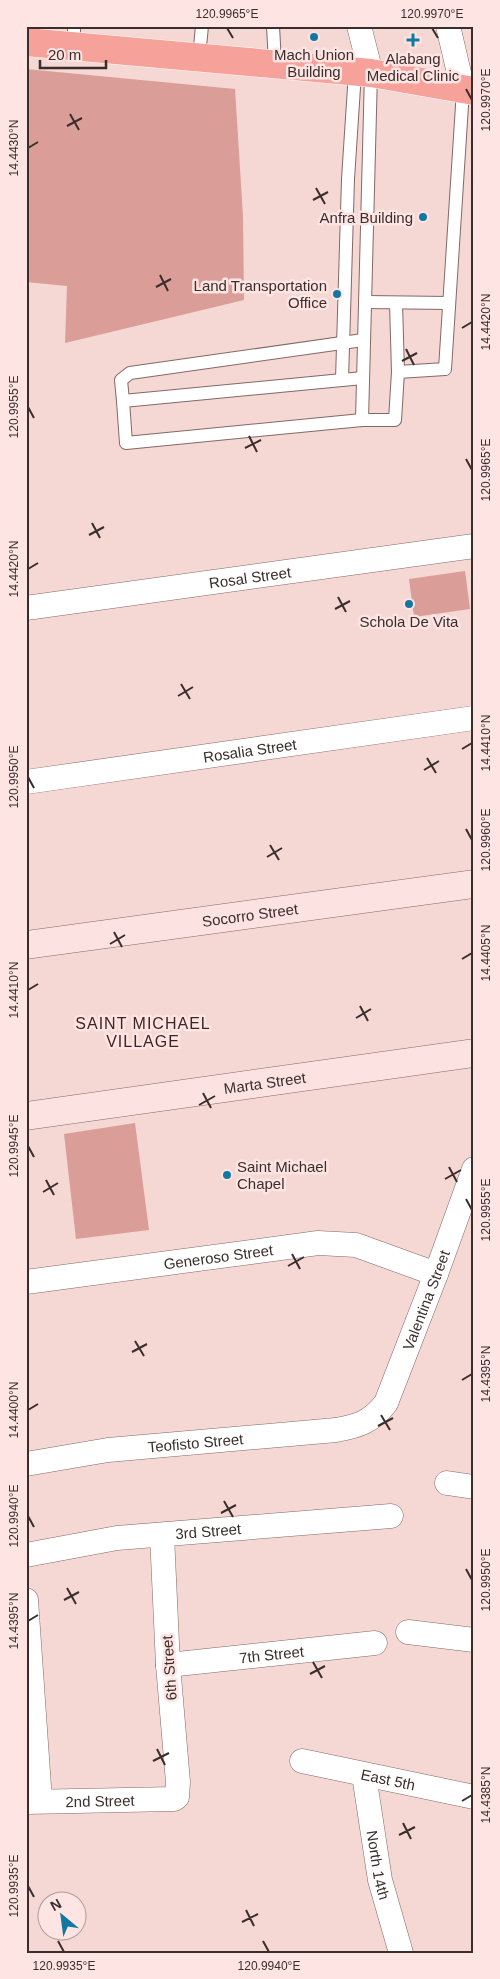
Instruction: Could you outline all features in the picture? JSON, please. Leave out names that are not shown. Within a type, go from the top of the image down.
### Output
[{"type":"highway","points":[[26,42],[74,36],[198,57],[363,72],[468,90]]},
{"type":"street","points":[[448,26],[468,90]]},
{"type":"street","points":[[361,31],[363,72]]},
{"type":"street","name":"Rosal Street","points":[[26,608],[474,546]]},
{"type":"street","name":"Rosalia Street","points":[[26,782],[474,718]]},
{"type":"street","name":"Socorro Street","points":[[26,945],[474,884]]},
{"type":"street","name":"Marta Street","points":[[26,1116],[474,1053]]},
{"type":"street","name":"Valentina Street","points":[[364,1423],[378,1413],[386,1403],[474,1169]]},
{"type":"street","name":"Generoso Street","points":[[26,1282],[318,1243],[356,1245],[436,1274]]},
{"type":"street","name":"Teofisto Street","points":[[26,1464],[108,1450],[336,1430],[364,1423]]},
{"type":"street","points":[[447,1483],[474,1487]]},
{"type":"street","name":"3rd Street","points":[[26,1556],[117,1538],[391,1516]]},
{"type":"street","name":"6th Street","points":[[162,1535],[168,1665],[178,1782],[177,1797],[174,1799]]},
{"type":"street","points":[[26,1600],[33,1802]]},
{"type":"street","points":[[408,1632],[474,1640]]},
{"type":"street","name":"7th Street","points":[[168,1665],[375,1643]]},
{"type":"street","name":"East 5th","points":[[302,1761],[474,1797]]},
{"type":"street","name":"North 14th","points":[[364,1775],[380,1880],[401,1953]]},
{"type":"street","name":"2nd Street","points":[[33,1802],[174,1799]]},
{"type":"lane","points":[[198,57],[202,26]]},
{"type":"lane","points":[[272,26],[275,63]]},
{"type":"lane","points":[[362,420],[371,109],[363,72]]},
{"type":"lane","points":[[342,380],[349,152],[363,72]]},
{"type":"lane","points":[[398,372],[445,369],[468,90]]},
{"type":"lane","points":[[365,302],[449,303]]},
{"type":"lane","points":[[363,340],[130,373],[121,380],[126,443],[362,420],[395,420],[398,372],[396,303]]},
{"type":"lane","points":[[123,401],[363,378]]},
{"type":"shaded area","points":[[26,69],[235,89],[243,216],[244,300],[65,343],[67,286],[26,282]]},
{"type":"shaded area","points":[[465,571],[470,609],[414,617],[409,579]]},
{"type":"shaded area","points":[[135,1123],[149,1230],[76,1239],[64,1134]]},
{"type":"place","name":"Mach Union Building","points":[[314,37]]},
{"type":"place","name":"Alabang Medical Clinic","points":[[413,40]]},
{"type":"place","name":"Anfra Building","points":[[423,217]]},
{"type":"place","name":"Land Transportation Office","points":[[337,294]]},
{"type":"place","name":"Schola De Vita","points":[[409,604]]},
{"type":"place","name":"Saint Michael Chapel","points":[[227,1175]]},
{"type":"district","name":"SAINT MICHAEL VILLAGE","points":[[143,1032]]}]
